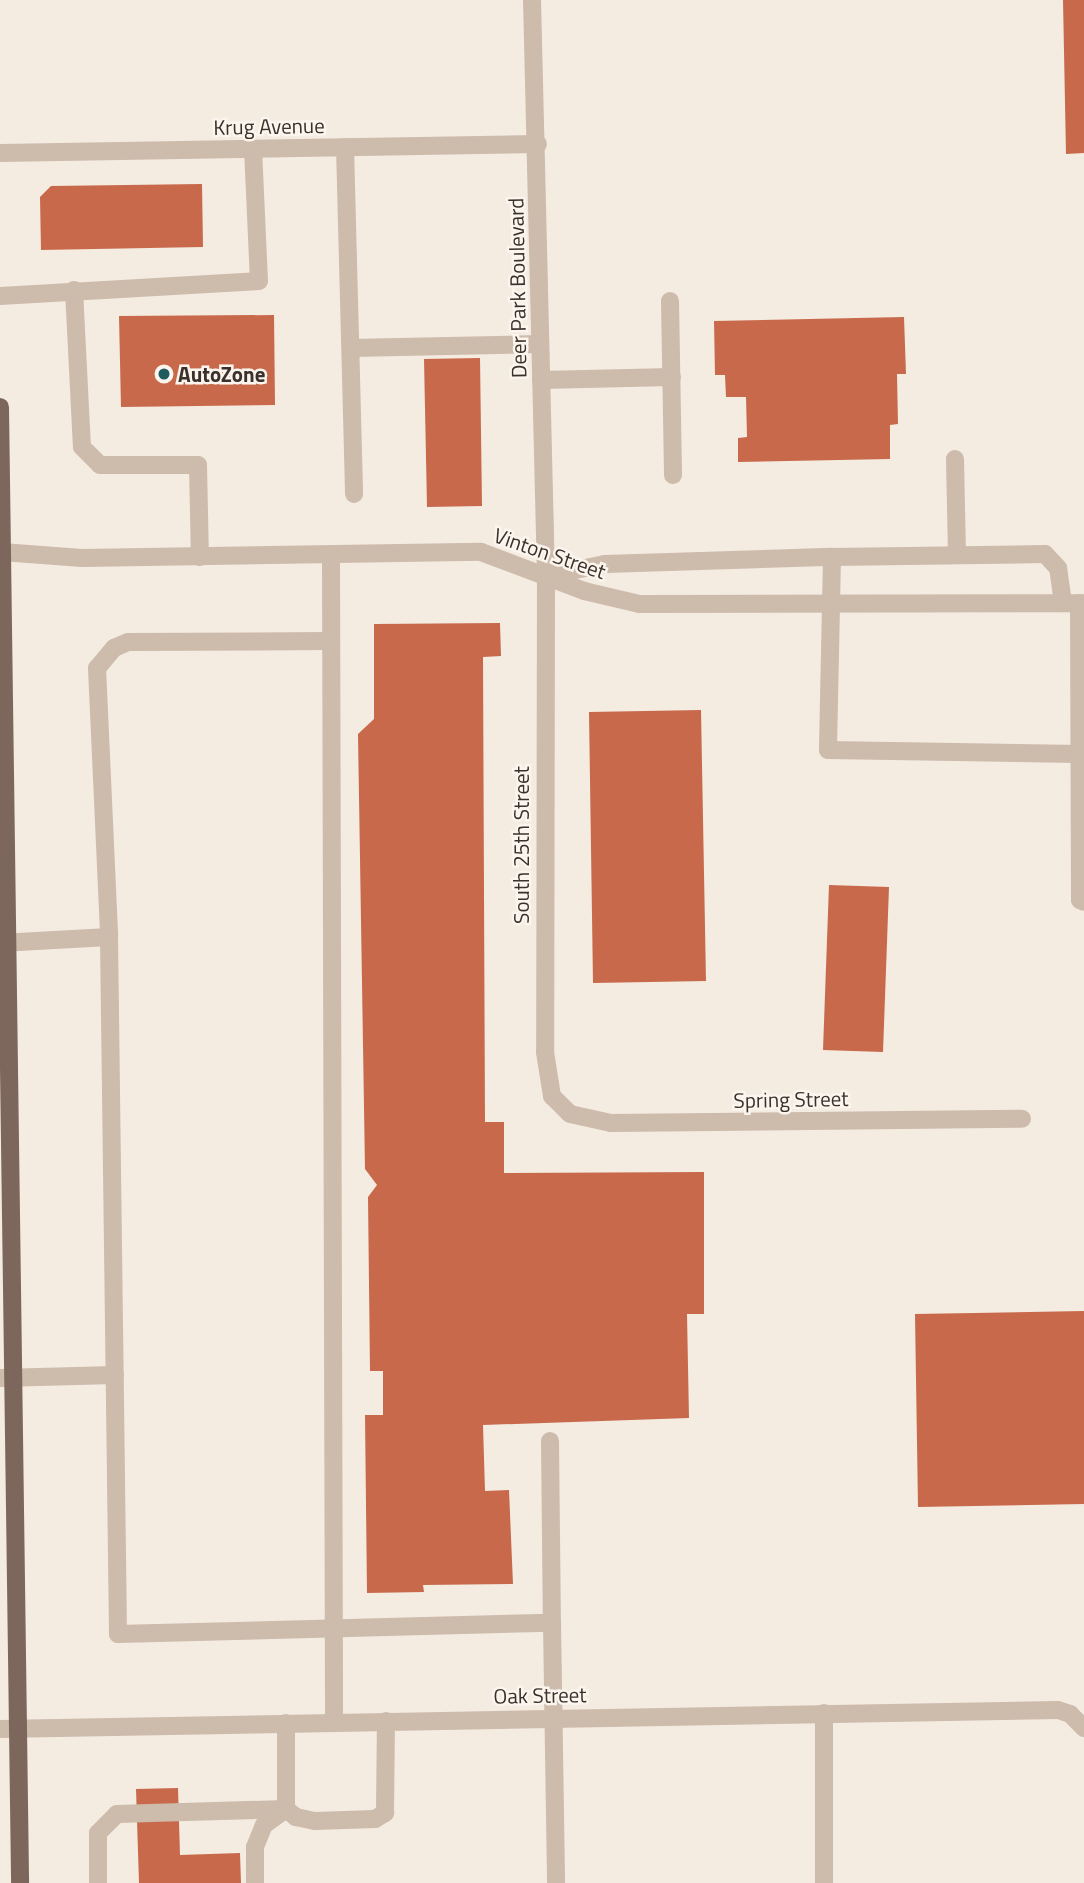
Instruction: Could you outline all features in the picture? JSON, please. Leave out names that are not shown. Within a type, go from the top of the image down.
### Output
[{"type":"main road","points":[[0,407],[8,1378],[19,1728],[20,1883]]},
{"type":"street","name":"Deer Park Boulevard","points":[[532,0],[538,144],[546,576]]},
{"type":"street","name":"Krug Avenue","points":[[0,153],[538,144]]},
{"type":"street","points":[[345,148],[354,494]]},
{"type":"street","points":[[0,296],[259,281],[253,149]]},
{"type":"street","points":[[74,290],[82,447],[100,466],[198,465],[200,557]]},
{"type":"street","points":[[670,301],[673,475]]},
{"type":"street","points":[[351,348],[540,344]]},
{"type":"street","points":[[541,380],[672,377]]},
{"type":"street","points":[[955,459],[957,555]]},
{"type":"street","name":"Vinton Street","points":[[1,552],[82,558],[481,552],[584,592],[640,604],[1075,603]]},
{"type":"street","points":[[546,576],[605,564],[1045,554],[1058,568],[1075,603],[1080,754],[1080,900],[1084,902]]},
{"type":"street","points":[[331,555],[334,1722]]},
{"type":"street","points":[[832,557],[828,605],[828,750],[1080,754]]},
{"type":"street","name":"South 25th Street","points":[[546,576],[545,1052],[552,1096],[563,1109]]},
{"type":"street","points":[[331,641],[128,642],[114,648],[97,668],[109,937],[118,1634],[552,1623]]},
{"type":"street","points":[[4,943],[109,937]]},
{"type":"street","name":"Spring Street","points":[[563,1109],[611,1124],[1022,1119]]},
{"type":"street","points":[[8,1378],[114,1375]]},
{"type":"street","points":[[550,1441],[555,1883]]},
{"type":"street","name":"Oak Street","points":[[0,1728],[1058,1710],[1081,1724]]},
{"type":"street","points":[[824,1713],[824,1883]]},
{"type":"street","points":[[98,1883],[98,1833],[117,1814],[286,1809],[296,1817],[315,1821],[376,1819],[385,1813],[386,1721]]},
{"type":"street","points":[[286,1723],[286,1809]]},
{"type":"street","points":[[255,1883],[255,1847],[259,1836],[264,1825],[286,1809]]},
{"type":"building","points":[[1063,0],[1084,0],[1084,153],[1066,154]]},
{"type":"building","points":[[202,184],[203,247],[41,250],[40,197],[51,186]]},
{"type":"building","points":[[274,315],[275,405],[121,407],[119,316]]},
{"type":"building","points":[[904,317],[906,374],[897,374],[898,424],[890,425],[890,459],[738,462],[738,438],[747,437],[746,397],[726,397],[725,375],[715,375],[714,321]]},
{"type":"building","points":[[480,358],[482,506],[427,507],[424,359]]},
{"type":"building","points":[[500,623],[501,656],[483,657],[485,1122],[504,1122],[504,1173],[704,1172],[704,1314],[687,1314],[689,1418],[483,1425],[485,1491],[509,1490],[513,1584],[423,1585],[424,1592],[367,1593],[365,1415],[383,1415],[383,1371],[370,1371],[368,1197],[377,1185],[365,1169],[358,734],[374,719],[374,624]]},
{"type":"building","points":[[701,710],[706,981],[593,983],[589,712]]},
{"type":"building","points":[[829,885],[889,887],[883,1052],[823,1050]]},
{"type":"building","points":[[1084,1311],[1084,1504],[918,1507],[915,1314]]},
{"type":"building","points":[[178,1788],[180,1855],[240,1853],[241,1883],[139,1883],[136,1789]]},
{"type":"place","name":"AutoZone","points":[[164,374]]}]
